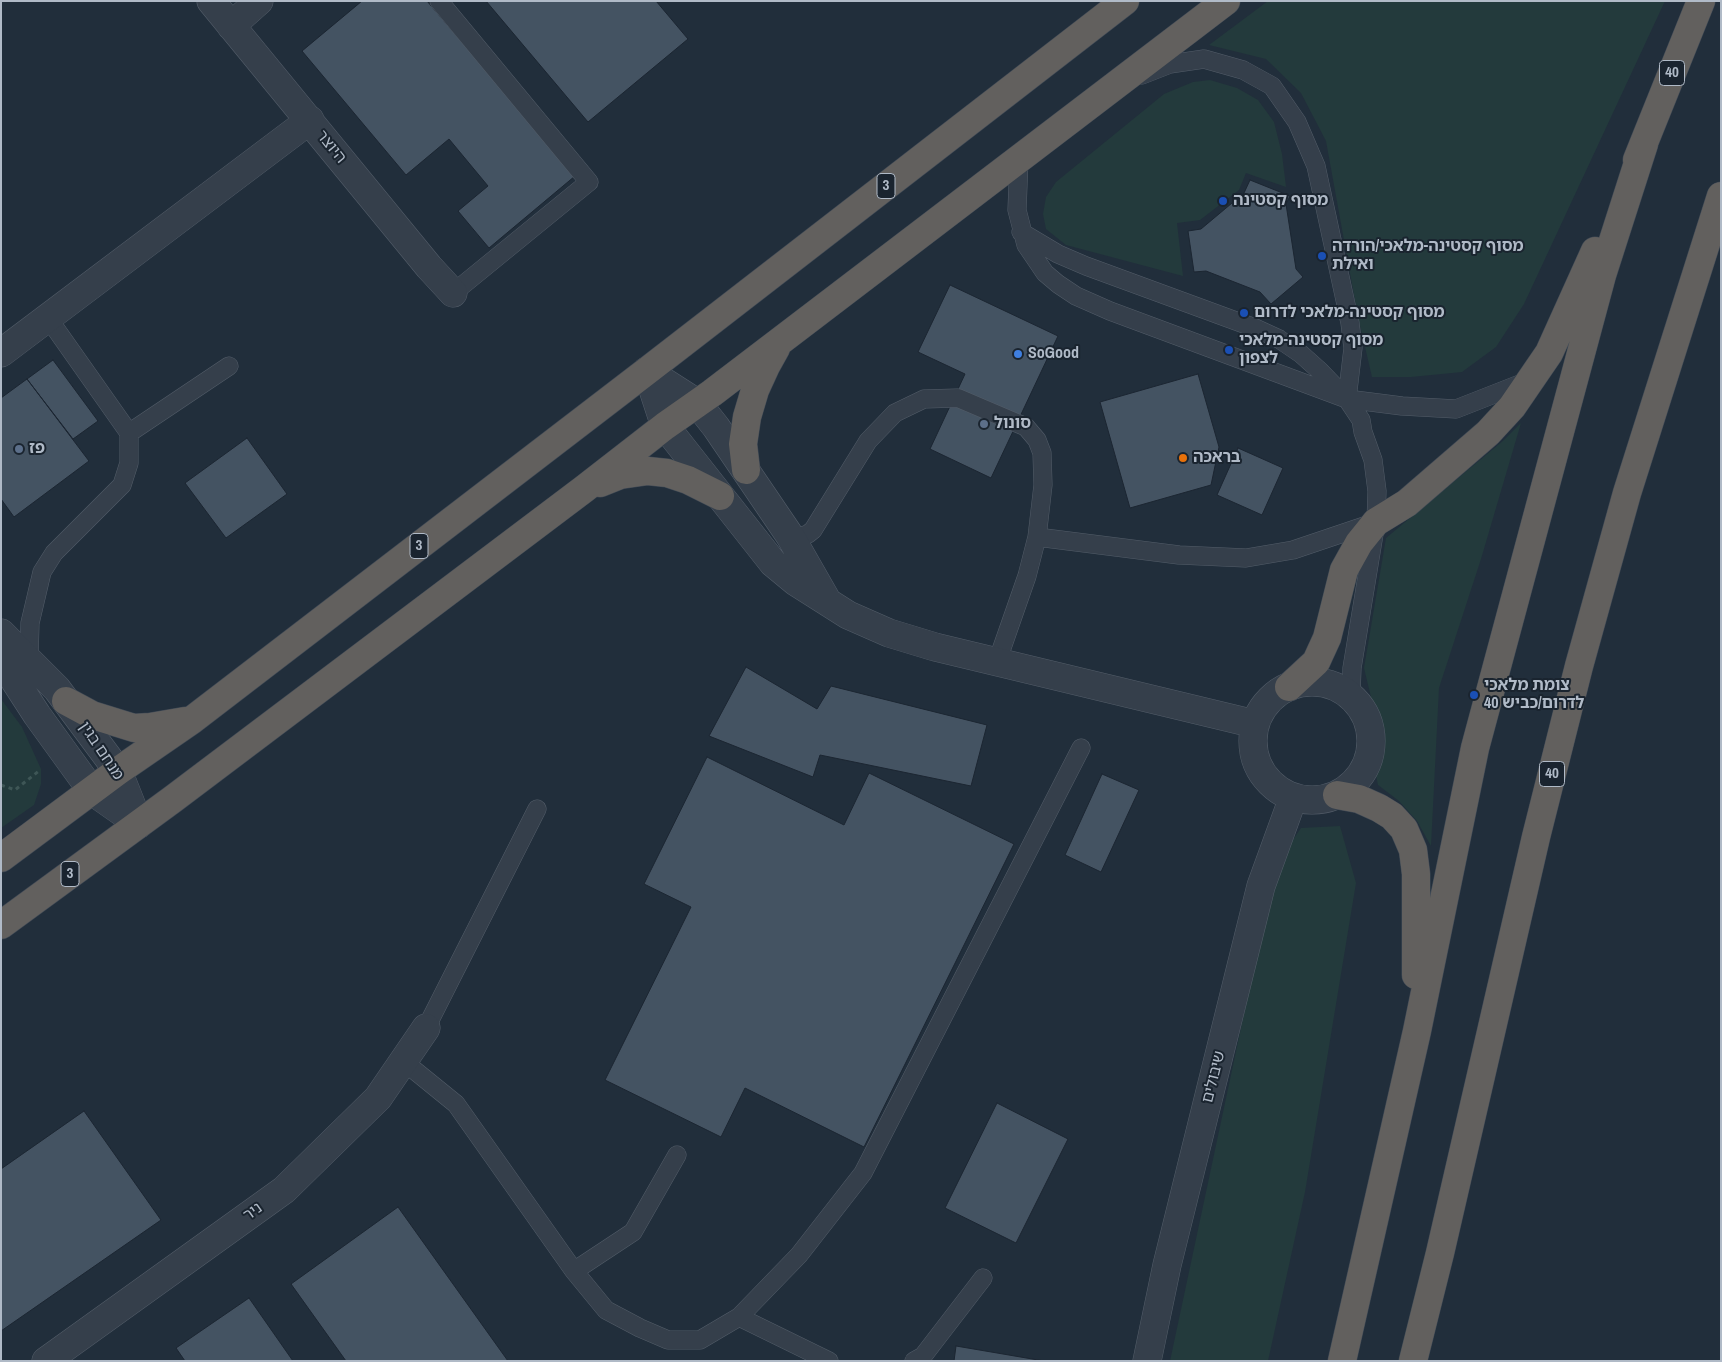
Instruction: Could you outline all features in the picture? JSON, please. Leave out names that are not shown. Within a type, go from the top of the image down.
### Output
[{"type":"highway","name":"3","points":[[1,858],[118,771],[192,720],[1125,1]]},
{"type":"highway","name":"3","points":[[1,925],[139,824],[584,489],[664,426],[779,342],[1226,1]]},
{"type":"highway","name":"40","points":[[1342,1361],[1417,1031],[1475,748],[1602,275],[1644,144],[1701,1]]},
{"type":"highway","points":[[1289,686],[1316,662],[1327,638],[1344,570],[1359,543],[1376,522],[1407,503],[1488,434],[1512,407],[1548,353],[1644,144]]},
{"type":"highway","name":"40","points":[[1412,1361],[1440,1253],[1536,837],[1579,666],[1627,493],[1721,196]]},
{"type":"highway","points":[[746,470],[742,444],[747,417],[755,390],[779,342]]},
{"type":"highway","points":[[584,489],[620,475],[648,471],[667,472],[720,496]]},
{"type":"highway","points":[[66,701],[92,715],[134,728],[192,720]]},
{"type":"highway","points":[[1336,795],[1359,799],[1392,816],[1404,829],[1413,850],[1416,874],[1417,1031]]},
{"type":"street","name":"היוצר","points":[[211,1],[452,293]]},
{"type":"street","points":[[231,26],[259,1]]},
{"type":"street","points":[[1,353],[310,120]]},
{"type":"street","points":[[647,371],[697,403],[716,427],[790,536],[828,603]]},
{"type":"street","points":[[647,371],[664,426],[773,563],[796,582],[848,615],[888,633],[935,648],[1255,724]]},
{"type":"street","name":"מנחם בגין","points":[[1,633],[57,688],[118,771],[139,824]]},
{"type":"street","name":"מנחם בגין","points":[[1,654],[15,681],[37,715],[92,791],[139,824]]},
{"type":"street","points":[[1306,682],[1323,683],[1338,688],[1351,696],[1361,707],[1368,721],[1371,736],[1371,751],[1366,766],[1358,779],[1345,791],[1329,798],[1311,801],[1293,798],[1277,789],[1264,777],[1256,760],[1253,742],[1255,724],[1262,709],[1274,696],[1289,686],[1306,682]]},
{"type":"street","name":"שיבולים","points":[[1147,1361],[1167,1265],[1261,886],[1293,798]]},
{"type":"street","name":"ניר","points":[[46,1361],[284,1190],[378,1098],[426,1028]]},
{"type":"lane","points":[[439,1],[589,182],[452,293]]},
{"type":"lane","points":[[1116,85],[1170,64],[1204,59],[1243,70],[1272,86],[1297,122],[1316,166],[1350,323],[1353,348],[1347,399]]},
{"type":"lane","points":[[1019,160],[1017,210],[1021,232],[1026,245],[1045,273],[1076,296],[1110,311],[1347,399],[1402,406],[1456,409],[1530,379]]},
{"type":"lane","points":[[1021,232],[1058,254],[1086,266],[1255,328],[1279,339],[1320,371],[1347,399],[1360,420],[1373,460],[1377,491],[1376,522],[1352,668],[1351,696]]},
{"type":"lane","points":[[29,660],[30,623],[42,572],[54,553],[122,485],[129,462],[129,433],[48,318]]},
{"type":"lane","points":[[129,433],[229,366]]},
{"type":"lane","points":[[790,536],[800,537],[813,530],[868,441],[895,413],[924,399],[958,398],[1026,427],[1037,440],[1042,453],[1043,485],[1037,537],[1027,576],[997,662]]},
{"type":"lane","points":[[1037,537],[1179,555],[1246,558],[1293,550],[1376,522]]},
{"type":"lane","points":[[403,1061],[456,1104],[574,1271],[606,1310],[668,1340],[700,1340],[739,1317],[799,1255],[863,1173],[1081,748]]},
{"type":"lane","points":[[426,1028],[537,809]]},
{"type":"lane","points":[[574,1271],[633,1232],[677,1154]]},
{"type":"lane","points":[[914,1361],[923,1356],[983,1278]]},
{"type":"lane","points":[[739,1317],[829,1361]]},
{"type":"path","points":[[1,785],[15,790],[41,769],[70,761]]},
{"type":"green space","points":[[1268,1],[1665,1],[1524,304],[1496,347],[1462,372],[1411,377],[1372,377],[1358,317],[1326,141],[1301,93],[1266,59],[1209,45]]},
{"type":"green space","points":[[1210,80],[1237,88],[1258,100],[1274,122],[1282,154],[1286,187],[1246,173],[1239,190],[1200,220],[1177,223],[1183,276],[1066,245],[1046,229],[1043,214],[1046,197],[1056,182],[1164,94],[1193,82]]},
{"type":"green space","points":[[1521,423],[1481,559],[1439,688],[1431,846],[1417,821],[1399,801],[1378,785],[1368,737],[1371,720],[1371,697],[1364,668],[1386,538],[1504,440]]},
{"type":"green space","points":[[1,699],[22,727],[41,769],[41,784],[34,805],[1,828]]},
{"type":"green space","points":[[1340,826],[1356,883],[1305,1192],[1268,1361],[1170,1361],[1273,869],[1301,828]]},
{"type":"building","points":[[362,1],[427,1],[575,176],[489,248],[458,211],[488,186],[449,139],[406,175],[302,51]]},
{"type":"building","points":[[486,1],[656,1],[688,39],[588,122]]},
{"type":"building","points":[[1250,180],[1290,196],[1286,204],[1296,269],[1303,277],[1271,304],[1260,292],[1206,271],[1194,272],[1188,231],[1201,229],[1244,193]]},
{"type":"building","points":[[950,285],[1058,336],[991,478],[930,449],[965,374],[918,352]]},
{"type":"building","points":[[53,360],[98,421],[73,439],[27,379]]},
{"type":"building","points":[[1198,374],[1219,447],[1211,485],[1130,508],[1100,402]]},
{"type":"building","points":[[27,379],[89,461],[14,517],[1,499],[1,398]]},
{"type":"building","points":[[247,438],[287,494],[226,538],[185,483]]},
{"type":"building","points":[[1238,448],[1283,468],[1262,515],[1217,495]]},
{"type":"building","points":[[746,667],[817,709],[831,686],[987,725],[971,786],[820,755],[813,777],[709,736]]},
{"type":"building","points":[[707,757],[844,825],[869,773],[1014,844],[864,1147],[745,1088],[721,1137],[605,1080],[691,907],[644,884]]},
{"type":"building","points":[[1102,774],[1139,790],[1101,872],[1065,855]]},
{"type":"building","points":[[997,1103],[1068,1139],[1016,1243],[945,1208]]},
{"type":"building","points":[[84,1111],[161,1220],[1,1331],[1,1169]]},
{"type":"building","points":[[398,1207],[508,1361],[346,1361],[291,1284]]},
{"type":"building","points":[[249,1298],[293,1361],[185,1361],[176,1348]]},
{"type":"building","points":[[956,1346],[1044,1361],[954,1361]]},
{"type":"place","name":"מסוף קסטינה","points":[[1223,201]]},
{"type":"place","name":"מסוף קסטינה-מלאכי/הורדה ואילת","points":[[1322,256]]},
{"type":"place","name":"מסוף קסטינה-מלאכי לדרום","points":[[1244,313]]},
{"type":"place","name":"מסוף קסטינה-מלאכי לצפון","points":[[1229,350]]},
{"type":"place","name":"SoGood","points":[[1018,354]]},
{"type":"place","name":"סונול","points":[[984,424]]},
{"type":"place","name":"פז","points":[[19,449]]},
{"type":"place","name":"בראכה","points":[[1183,458]]},
{"type":"place","name":"צומת מלאכי לדרום/כביש 40","points":[[1474,695]]}]
